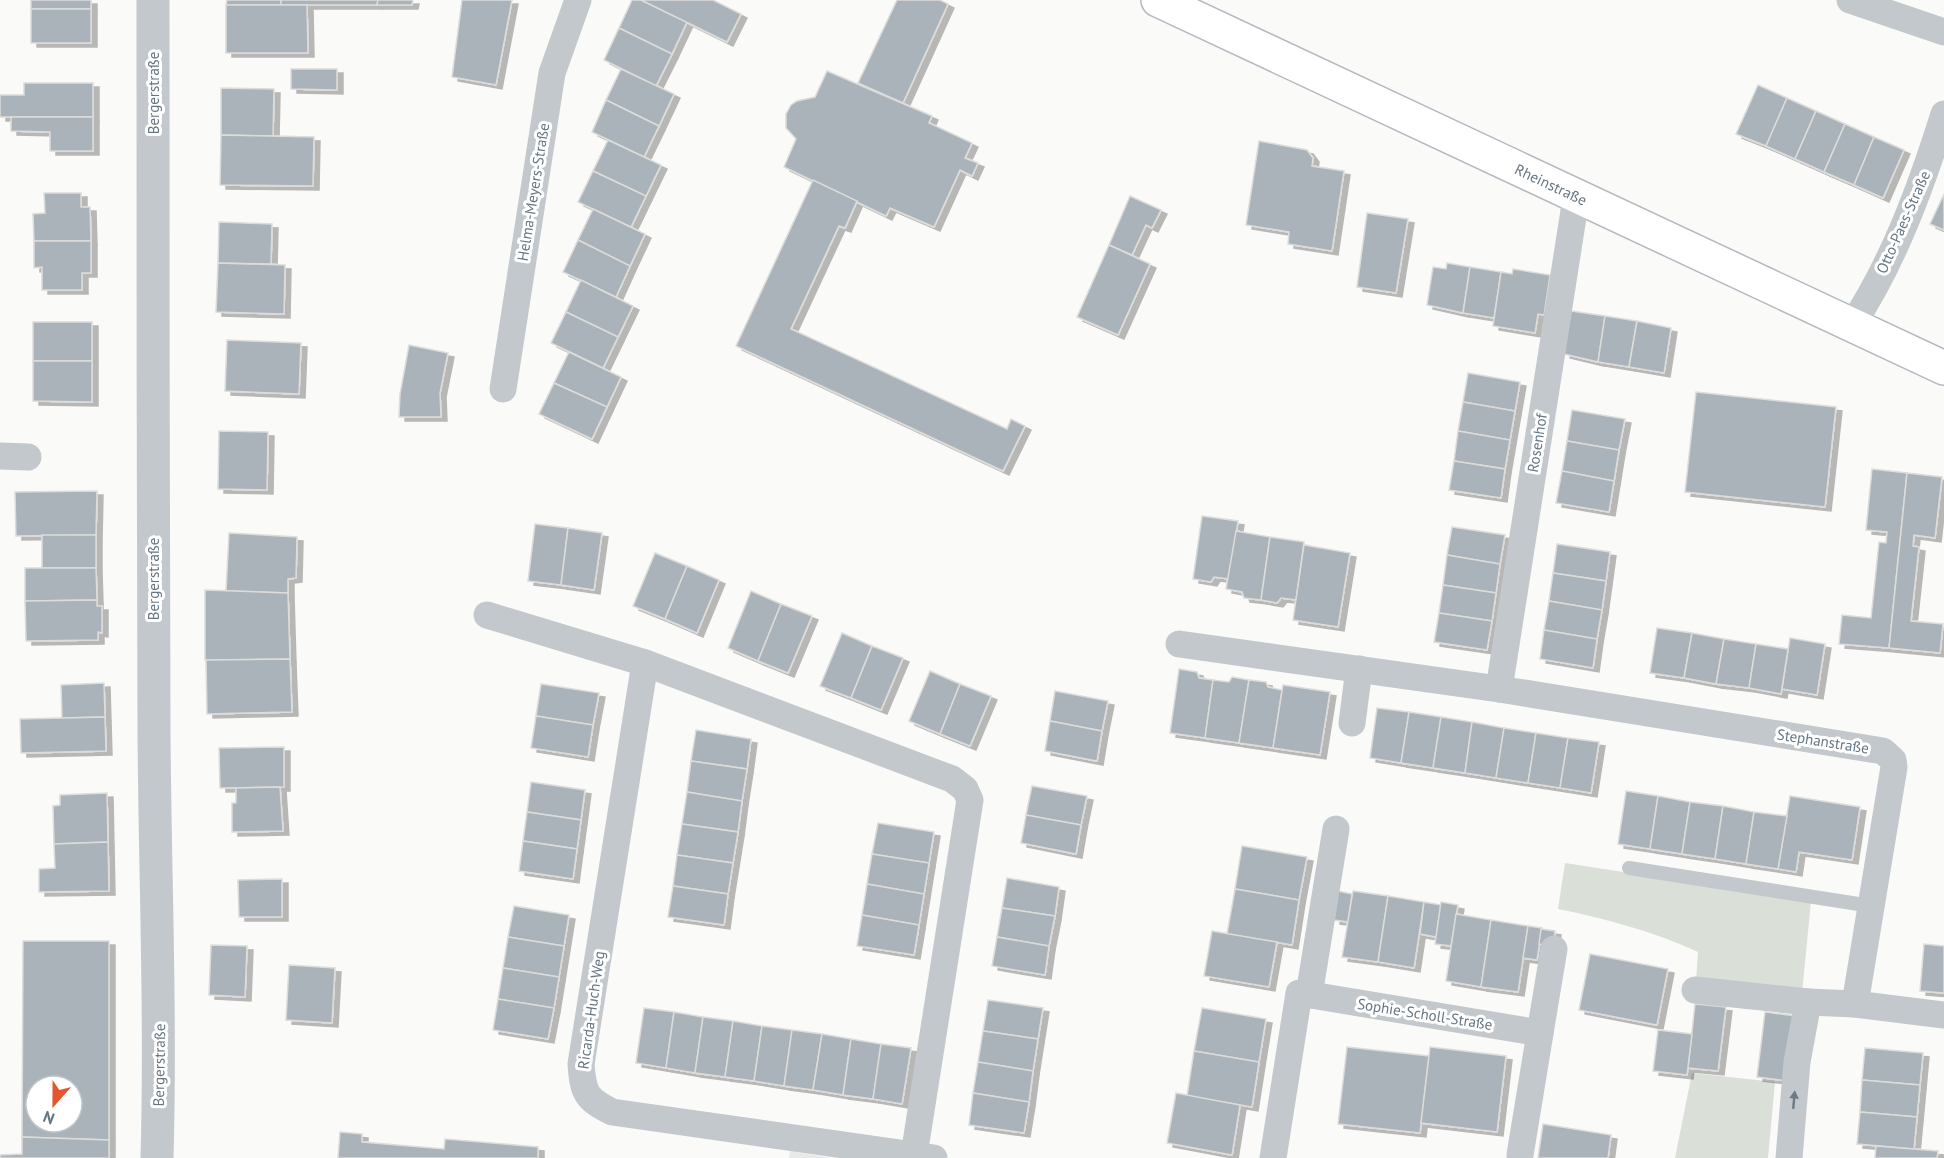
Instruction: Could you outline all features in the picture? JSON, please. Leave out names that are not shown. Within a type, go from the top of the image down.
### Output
[{"type":"main road","name":"Rheinstraße","points":[[1158,0],[1576,198],[1944,368]]},
{"type":"street","name":"Bergerstraße","points":[[153,0],[155,835],[160,1040],[157,1158]]},
{"type":"street","name":"Helma-Meyers-Straße","points":[[503,389],[552,73],[578,0]]},
{"type":"street","points":[[1850,0],[1944,32]]},
{"type":"street","name":"Otto-Paes-Straße","points":[[1852,325],[1867,301],[1920,187],[1944,114]]},
{"type":"street","name":"Rosenhof","points":[[1499,689],[1576,198]]},
{"type":"street","points":[[0,456],[28,457]]},
{"type":"street","name":"Ricarda-Huch-Weg","points":[[488,615],[645,663],[952,779],[965,789],[970,800],[924,1156],[612,1112],[594,1103],[583,1089],[581,1064],[645,663]]},
{"type":"street","points":[[1179,644],[1499,689]]},
{"type":"street","points":[[1352,723],[1359,669]]},
{"type":"street","name":"Stephanstraße","points":[[1499,689],[1883,751],[1888,754],[1894,767],[1855,1004]]},
{"type":"street","points":[[1273,1158],[1299,993],[1309,995],[1336,829]]},
{"type":"street","points":[[1520,1155],[1554,949]]},
{"type":"street","points":[[1695,990],[1808,1002],[1855,1004],[1944,1015]]},
{"type":"street","name":"Sophie-Scholl-Straße","points":[[1309,995],[1540,1033]]},
{"type":"street","points":[[1789,1158],[1797,1062],[1808,1002]]},
{"type":"lane","points":[[1629,868],[1871,906]]},
{"type":"shaded area","points":[[1565,863],[1811,901],[1802,993],[1696,982],[1698,952],[1629,926],[1558,909]]},
{"type":"shaded area","points":[[1692,1073],[1775,1082],[1768,1158],[1675,1158]]},
{"type":"shaded area","points":[[790,1151],[831,1158],[789,1158]]},
{"type":"building","points":[[31,0],[91,0],[91,9],[31,9]]},
{"type":"building","points":[[227,0],[281,0],[281,5],[226,5]]},
{"type":"building","points":[[281,0],[378,0],[377,5],[281,5]]},
{"type":"building","points":[[378,0],[413,0],[412,5],[377,5]]},
{"type":"building","points":[[462,0],[512,0],[496,85],[452,77]]},
{"type":"building","points":[[632,0],[641,0],[687,22],[672,54],[619,28]]},
{"type":"building","points":[[641,0],[713,0],[741,14],[727,42]]},
{"type":"building","points":[[897,0],[940,0],[948,4],[903,103],[858,83]]},
{"type":"building","points":[[226,5],[307,5],[308,53],[226,53]]},
{"type":"building","points":[[31,9],[91,9],[91,43],[31,43]]},
{"type":"building","points":[[619,28],[672,54],[656,86],[604,60]]},
{"type":"building","points":[[291,69],[337,69],[337,90],[291,89]]},
{"type":"building","points":[[621,69],[674,94],[659,126],[606,100]]},
{"type":"building","points":[[827,71],[932,116],[929,123],[972,143],[965,158],[978,163],[972,176],[960,170],[934,227],[890,208],[886,216],[784,167],[796,139],[786,128],[786,114],[791,105],[797,101],[815,97]]},
{"type":"building","points":[[24,83],[93,83],[93,117],[0,117],[0,95],[24,95]]},
{"type":"building","points":[[1758,85],[1787,98],[1766,146],[1736,134]]},
{"type":"building","points":[[221,88],[274,89],[273,136],[221,135]]},
{"type":"building","points":[[1787,98],[1816,111],[1795,159],[1766,146]]},
{"type":"building","points":[[606,100],[659,126],[644,157],[592,132]]},
{"type":"building","points":[[1816,111],[1845,124],[1824,172],[1795,159]]},
{"type":"building","points":[[11,117],[93,117],[93,151],[50,151],[50,132],[11,131]]},
{"type":"building","points":[[1845,124],[1874,137],[1854,185],[1824,172]]},
{"type":"building","points":[[221,135],[314,137],[313,186],[220,185]]},
{"type":"building","points":[[1874,137],[1904,150],[1883,198],[1854,185]]},
{"type":"building","points":[[608,140],[661,165],[646,196],[593,171]]},
{"type":"building","points":[[1259,141],[1307,150],[1313,158],[1312,166],[1344,171],[1332,251],[1288,244],[1289,232],[1246,225]]},
{"type":"building","points":[[593,171],[646,196],[631,227],[578,202]]},
{"type":"building","points":[[813,180],[857,201],[845,228],[839,226],[791,329],[1007,429],[1011,419],[1025,426],[1003,471],[736,346]]},
{"type":"building","points":[[44,193],[81,193],[81,207],[90,207],[91,241],[34,241],[33,214],[45,213]]},
{"type":"building","points":[[1944,194],[1944,230],[1930,224]]},
{"type":"building","points":[[1130,196],[1161,210],[1152,228],[1146,225],[1132,255],[1109,245]]},
{"type":"building","points":[[593,209],[645,234],[630,266],[578,240]]},
{"type":"building","points":[[1367,213],[1408,219],[1396,293],[1357,287]]},
{"type":"building","points":[[219,222],[272,224],[271,264],[218,263]]},
{"type":"building","points":[[578,240],[630,266],[616,297],[563,272]]},
{"type":"building","points":[[34,241],[91,241],[91,273],[82,273],[82,290],[42,290],[42,267],[34,268]]},
{"type":"building","points":[[1109,245],[1150,264],[1118,335],[1077,317]]},
{"type":"building","points":[[218,263],[285,265],[284,314],[216,312]]},
{"type":"building","points":[[1447,263],[1470,267],[1463,313],[1427,305],[1433,267],[1446,269]]},
{"type":"building","points":[[1470,267],[1501,272],[1494,318],[1463,313]]},
{"type":"building","points":[[1513,269],[1550,275],[1544,315],[1538,314],[1535,333],[1493,326],[1501,272],[1512,274]]},
{"type":"building","points":[[581,280],[633,306],[618,337],[566,312]]},
{"type":"building","points":[[1571,311],[1605,316],[1598,362],[1564,354]]},
{"type":"building","points":[[566,312],[618,337],[603,368],[551,343]]},
{"type":"building","points":[[1605,316],[1637,321],[1629,367],[1598,362]]},
{"type":"building","points":[[1637,321],[1671,328],[1664,373],[1629,367]]},
{"type":"building","points":[[33,322],[92,322],[92,361],[33,361]]},
{"type":"building","points":[[227,340],[301,343],[299,394],[225,391]]},
{"type":"building","points":[[409,345],[448,353],[440,393],[441,417],[399,417],[400,394]]},
{"type":"building","points":[[569,352],[621,377],[607,407],[554,383]]},
{"type":"building","points":[[33,361],[92,361],[92,402],[33,401]]},
{"type":"building","points":[[1468,373],[1520,382],[1515,411],[1463,402]]},
{"type":"building","points":[[554,383],[607,407],[592,439],[539,414]]},
{"type":"building","points":[[1696,392],[1836,407],[1825,507],[1685,492]]},
{"type":"building","points":[[1463,402],[1515,411],[1510,440],[1458,431]]},
{"type":"building","points":[[1572,410],[1625,419],[1619,450],[1567,441]]},
{"type":"building","points":[[219,431],[268,432],[267,490],[218,489]]},
{"type":"building","points":[[1458,431],[1510,440],[1505,469],[1454,461]]},
{"type":"building","points":[[1567,441],[1619,450],[1614,481],[1562,471]]},
{"type":"building","points":[[1454,461],[1505,469],[1501,498],[1449,490]]},
{"type":"building","points":[[1872,469],[1907,473],[1889,648],[1839,644],[1842,615],[1871,618],[1879,542],[1886,543],[1887,532],[1866,530]]},
{"type":"building","points":[[1562,471],[1614,481],[1609,512],[1556,503]]},
{"type":"building","points":[[1907,473],[1942,477],[1935,538],[1914,535],[1913,546],[1919,547],[1911,621],[1943,624],[1940,653],[1889,648]]},
{"type":"building","points":[[97,491],[96,535],[16,536],[15,492]]},
{"type":"building","points":[[1202,516],[1238,521],[1229,579],[1214,577],[1211,582],[1193,579]]},
{"type":"building","points":[[535,524],[568,528],[561,585],[528,581]]},
{"type":"building","points":[[1452,527],[1505,535],[1500,564],[1447,555]]},
{"type":"building","points":[[568,528],[602,533],[594,590],[561,585]]},
{"type":"building","points":[[1236,531],[1270,537],[1261,600],[1244,598],[1242,592],[1226,589]]},
{"type":"building","points":[[229,533],[297,537],[296,578],[288,579],[288,593],[226,591]]},
{"type":"building","points":[[42,535],[96,535],[96,568],[42,568]]},
{"type":"building","points":[[1270,537],[1304,542],[1296,600],[1281,598],[1277,603],[1261,600]]},
{"type":"building","points":[[1557,544],[1610,552],[1606,581],[1553,573]]},
{"type":"building","points":[[1304,545],[1350,553],[1338,627],[1293,620]]},
{"type":"building","points":[[655,553],[687,566],[665,619],[633,606]]},
{"type":"building","points":[[1447,555],[1500,564],[1496,593],[1443,585]]},
{"type":"building","points":[[687,566],[719,580],[697,633],[665,619]]},
{"type":"building","points":[[25,568],[96,568],[97,600],[25,601]]},
{"type":"building","points":[[1553,573],[1606,581],[1602,610],[1549,601]]},
{"type":"building","points":[[1443,585],[1496,593],[1492,621],[1439,613]]},
{"type":"building","points":[[205,590],[288,593],[290,659],[205,660]]},
{"type":"building","points":[[751,591],[781,604],[758,661],[728,648]]},
{"type":"building","points":[[97,600],[97,606],[102,606],[102,633],[98,632],[98,640],[26,641],[25,601]]},
{"type":"building","points":[[1549,601],[1602,610],[1597,639],[1544,630]]},
{"type":"building","points":[[781,604],[812,616],[788,673],[758,661]]},
{"type":"building","points":[[1439,613],[1492,621],[1487,650],[1434,642]]},
{"type":"building","points":[[1657,628],[1692,633],[1684,678],[1650,673]]},
{"type":"building","points":[[1544,630],[1597,639],[1593,668],[1540,659]]},
{"type":"building","points":[[842,633],[872,646],[851,698],[820,686]]},
{"type":"building","points":[[1692,633],[1724,639],[1716,684],[1684,678]]},
{"type":"building","points":[[1790,638],[1825,644],[1817,695],[1782,689]]},
{"type":"building","points":[[1724,639],[1756,644],[1749,688],[1716,684]]},
{"type":"building","points":[[1756,644],[1788,649],[1781,694],[1749,688]]},
{"type":"building","points":[[872,646],[903,658],[881,710],[851,698]]},
{"type":"building","points":[[290,659],[292,712],[207,714],[206,660]]},
{"type":"building","points":[[1179,669],[1197,672],[1199,678],[1213,680],[1205,738],[1170,733]]},
{"type":"building","points":[[930,671],[960,684],[940,734],[909,721]]},
{"type":"building","points":[[1232,677],[1249,680],[1239,743],[1205,738],[1213,680],[1229,682]]},
{"type":"building","points":[[1249,680],[1266,682],[1268,687],[1282,690],[1273,748],[1239,743]]},
{"type":"building","points":[[104,683],[105,717],[62,718],[61,685]]},
{"type":"building","points":[[541,684],[599,693],[593,725],[536,716]]},
{"type":"building","points":[[960,684],[991,696],[970,746],[940,734]]},
{"type":"building","points":[[1283,685],[1330,692],[1320,755],[1273,748]]},
{"type":"building","points":[[1055,691],[1108,701],[1102,731],[1050,721]]},
{"type":"building","points":[[1377,708],[1409,712],[1401,763],[1370,758]]},
{"type":"building","points":[[1409,712],[1441,717],[1433,768],[1401,763]]},
{"type":"building","points":[[536,716],[593,725],[588,757],[531,748]]},
{"type":"building","points":[[105,717],[106,751],[21,753],[20,719]]},
{"type":"building","points":[[1441,717],[1472,722],[1465,773],[1433,768]]},
{"type":"building","points":[[1050,721],[1102,731],[1097,761],[1045,751]]},
{"type":"building","points":[[1472,722],[1504,728],[1496,778],[1465,773]]},
{"type":"building","points":[[1504,728],[1536,733],[1528,783],[1496,778]]},
{"type":"building","points":[[696,730],[751,739],[747,769],[691,761]]},
{"type":"building","points":[[1536,733],[1568,738],[1560,788],[1528,783]]},
{"type":"building","points":[[1568,738],[1599,742],[1591,793],[1560,788]]},
{"type":"building","points":[[284,747],[284,787],[220,788],[219,748]]},
{"type":"building","points":[[691,761],[747,769],[742,801],[687,792]]},
{"type":"building","points":[[531,782],[585,790],[581,820],[527,812]]},
{"type":"building","points":[[1032,786],[1087,796],[1081,825],[1026,815]]},
{"type":"building","points":[[280,787],[283,831],[232,832],[232,803],[236,803],[236,788]]},
{"type":"building","points":[[1626,791],[1658,796],[1650,849],[1618,844]]},
{"type":"building","points":[[687,792],[742,801],[738,832],[682,824]]},
{"type":"building","points":[[107,793],[108,842],[54,844],[53,806],[60,805],[60,795]]},
{"type":"building","points":[[1658,796],[1690,802],[1682,854],[1650,849]]},
{"type":"building","points":[[1790,796],[1860,807],[1852,860],[1799,852],[1796,872],[1778,869]]},
{"type":"building","points":[[1690,802],[1723,806],[1715,859],[1682,854]]},
{"type":"building","points":[[1723,806],[1754,812],[1746,864],[1715,859]]},
{"type":"building","points":[[527,812],[581,820],[577,849],[523,841]]},
{"type":"building","points":[[1754,812],[1787,816],[1778,869],[1746,864]]},
{"type":"building","points":[[1026,815],[1081,825],[1076,854],[1021,843]]},
{"type":"building","points":[[878,823],[934,832],[929,863],[872,854]]},
{"type":"building","points":[[682,824],[738,832],[733,863],[677,855]]},
{"type":"building","points":[[523,841],[577,849],[573,879],[519,871]]},
{"type":"building","points":[[108,842],[109,891],[39,892],[39,869],[55,868],[54,844]]},
{"type":"building","points":[[1242,846],[1307,857],[1299,900],[1235,889]]},
{"type":"building","points":[[872,854],[929,863],[924,894],[867,884]]},
{"type":"building","points":[[677,855],[733,863],[728,894],[673,886]]},
{"type":"building","points":[[1007,878],[1059,887],[1055,916],[1002,908]]},
{"type":"building","points":[[282,879],[282,917],[239,917],[238,880]]},
{"type":"building","points":[[867,884],[924,894],[919,925],[862,915]]},
{"type":"building","points":[[673,886],[728,894],[724,925],[668,917]]},
{"type":"building","points":[[1235,889],[1299,900],[1292,945],[1227,934]]},
{"type":"building","points":[[1338,891],[1352,894],[1348,922],[1334,920]]},
{"type":"building","points":[[1353,891],[1388,896],[1378,962],[1342,957]]},
{"type":"building","points":[[1388,896],[1424,902],[1414,968],[1378,962]]},
{"type":"building","points":[[1424,902],[1441,905],[1436,937],[1420,934]]},
{"type":"building","points":[[1441,902],[1458,905],[1451,946],[1435,944]]},
{"type":"building","points":[[514,906],[569,915],[564,946],[508,937]]},
{"type":"building","points":[[1002,908],[1055,916],[1049,946],[997,937]]},
{"type":"building","points":[[1456,914],[1491,920],[1481,987],[1446,981]]},
{"type":"building","points":[[862,915],[919,925],[914,955],[857,946]]},
{"type":"building","points":[[1491,920],[1528,926],[1518,992],[1481,987]]},
{"type":"building","points":[[1528,926],[1542,928],[1537,960],[1523,958]]},
{"type":"building","points":[[1541,929],[1555,931],[1553,946],[1539,944]]},
{"type":"building","points":[[1212,931],[1277,942],[1269,987],[1204,976]]},
{"type":"building","points":[[508,937],[564,946],[559,977],[503,968]]},
{"type":"building","points":[[997,937],[1049,946],[1045,975],[992,966]]},
{"type":"building","points":[[23,941],[109,941],[109,1140],[22,1137]]},
{"type":"building","points":[[1924,944],[1944,946],[1944,993],[1920,991]]},
{"type":"building","points":[[211,945],[247,946],[245,997],[209,995]]},
{"type":"building","points":[[1590,954],[1668,969],[1657,1025],[1579,1010]]},
{"type":"building","points":[[289,965],[335,968],[332,1023],[286,1020]]},
{"type":"building","points":[[503,968],[559,977],[554,1008],[498,999]]},
{"type":"building","points":[[498,999],[554,1008],[548,1039],[493,1030]]},
{"type":"building","points":[[988,1000],[1043,1008],[1038,1039],[983,1031]]},
{"type":"building","points":[[1695,1004],[1726,1007],[1718,1071],[1688,1068]]},
{"type":"building","points":[[644,1008],[674,1012],[666,1068],[636,1063]]},
{"type":"building","points":[[1202,1008],[1266,1019],[1259,1062],[1194,1051]]},
{"type":"building","points":[[674,1012],[703,1017],[695,1073],[666,1068]]},
{"type":"building","points":[[1765,1012],[1796,1016],[1788,1081],[1757,1077]]},
{"type":"building","points":[[703,1017],[733,1021],[725,1077],[695,1073]]},
{"type":"building","points":[[733,1021],[762,1026],[754,1081],[725,1077]]},
{"type":"building","points":[[762,1026],[792,1030],[784,1086],[754,1081]]},
{"type":"building","points":[[792,1030],[822,1034],[813,1090],[784,1086]]},
{"type":"building","points":[[1658,1030],[1692,1034],[1687,1075],[1653,1071]]},
{"type":"building","points":[[983,1031],[1038,1039],[1033,1071],[978,1062]]},
{"type":"building","points":[[822,1034],[851,1039],[843,1095],[813,1090]]},
{"type":"building","points":[[851,1039],[881,1044],[873,1099],[843,1095]]},
{"type":"building","points":[[881,1044],[911,1048],[902,1104],[873,1099]]},
{"type":"building","points":[[1347,1047],[1429,1056],[1420,1133],[1338,1124]]},
{"type":"building","points":[[1430,1047],[1506,1056],[1497,1132],[1421,1123]]},
{"type":"building","points":[[1865,1048],[1923,1053],[1920,1085],[1862,1080]]},
{"type":"building","points":[[1194,1051],[1259,1062],[1252,1107],[1187,1096]]},
{"type":"building","points":[[978,1062],[1033,1071],[1029,1102],[973,1093]]},
{"type":"building","points":[[1862,1080],[1920,1085],[1917,1117],[1860,1112]]},
{"type":"building","points":[[973,1093],[1029,1102],[1024,1133],[969,1125]]},
{"type":"building","points":[[1176,1093],[1240,1105],[1232,1155],[1167,1143]]},
{"type":"building","points":[[1860,1112],[1917,1117],[1914,1149],[1857,1144]]},
{"type":"building","points":[[1543,1124],[1611,1135],[1608,1158],[1538,1158]]},
{"type":"building","points":[[340,1132],[362,1134],[362,1142],[444,1149],[445,1139],[538,1147],[538,1158],[338,1158]]},
{"type":"building","points":[[22,1137],[109,1140],[109,1158],[0,1158],[0,1155],[22,1154]]},
{"type":"building","points":[[1876,1146],[1938,1151],[1937,1158],[1875,1158]]}]
